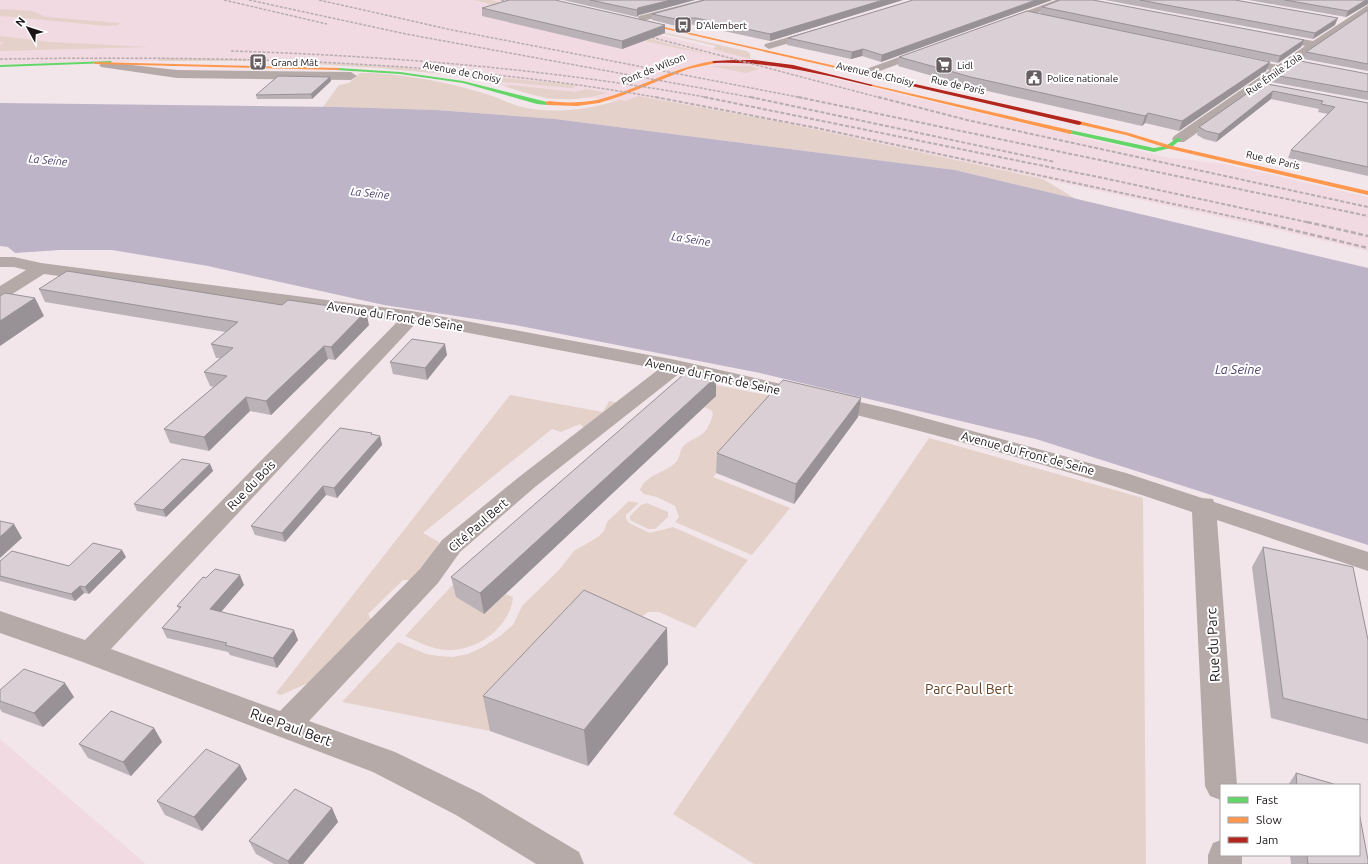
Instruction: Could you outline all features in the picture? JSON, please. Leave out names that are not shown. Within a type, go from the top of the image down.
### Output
[{"type":"main road","name":"Rue de Paris","points":[[1368,183],[769,46],[643,18],[627,17],[1368,193]]},
{"type":"main road","name":"Avenue de Choisy","points":[[700,63],[770,62],[812,70],[1135,147],[1152,150],[1166,150],[1170,147]]},
{"type":"main road","name":"Pont de Wilson","points":[[614,97],[680,68],[700,63]]},
{"type":"main road","points":[[0,66],[100,64]]},
{"type":"main road","name":"Avenue de Choisy","points":[[258,68],[327,68],[392,72],[444,78],[485,87],[545,104],[583,104],[614,97]]},
{"type":"main road","points":[[1170,147],[1179,139]]},
{"type":"street","points":[[643,18],[712,0]]},
{"type":"street","points":[[996,26],[1065,0]]},
{"type":"street","points":[[1363,0],[1368,1]]},
{"type":"street","name":"Rue Émile Zola","points":[[1179,139],[1315,45],[1342,21],[1365,12]]},
{"type":"street","points":[[1024,16],[1047,20]]},
{"type":"street","points":[[769,46],[826,29]]},
{"type":"street","points":[[1265,36],[1315,45]]},
{"type":"street","points":[[873,70],[938,46]]},
{"type":"street","points":[[1230,59],[1285,66],[1304,65]]},
{"type":"street","points":[[100,64],[177,74],[258,68],[351,76]]},
{"type":"street","points":[[1258,85],[1272,88]]},
{"type":"street","name":"Avenue du Front de Seine","points":[[7,262],[41,268],[412,317],[676,366],[887,415],[1118,478],[1204,505],[1368,562]]},
{"type":"street","points":[[0,294],[41,268]]},
{"type":"street","name":"Rue du Bois","points":[[90,653],[412,317]]},
{"type":"street","name":"Cité Paul Bert","points":[[286,725],[429,576],[451,546],[527,482],[676,366]]},
{"type":"street","name":"Rue du Parc","points":[[1204,505],[1221,784]]},
{"type":"street","name":"Rue Paul Bert","points":[[0,622],[90,653],[384,762],[468,804],[550,859]]},
{"type":"shaded area","points":[[0,0],[514,0],[710,47],[806,72],[1165,157],[1225,164],[1368,197],[1368,251],[1257,225],[881,144],[589,110],[615,102],[593,98],[547,99],[467,76],[381,68],[266,61],[139,61],[0,64]]},
{"type":"shaded area","points":[[0,739],[146,864],[0,864]]},
{"type":"green space","points":[[475,0],[491,0],[625,32],[714,56],[543,19]]},
{"type":"green space","points":[[526,1],[746,51],[750,53],[750,59],[713,49],[716,46]]},
{"type":"green space","points":[[0,9],[32,11],[46,17],[120,23],[118,25],[106,26],[0,16]]},
{"type":"green space","points":[[0,36],[51,42],[149,47],[0,51],[0,45],[3,43],[0,42]]},
{"type":"green space","points":[[161,58],[256,60],[386,66],[576,85],[572,88],[481,80],[443,74],[381,68],[266,61],[157,61]]},
{"type":"green space","points":[[711,66],[750,66],[759,69],[745,73]]},
{"type":"green space","points":[[360,73],[390,74],[441,82],[486,94],[522,107],[550,111],[586,108],[620,100],[625,101],[638,96],[780,122],[1043,179],[1076,199],[955,170],[555,119],[436,110],[323,107],[339,85],[349,83]]},
{"type":"green space","points":[[511,85],[575,92],[586,89],[607,93],[579,99],[556,99],[532,95],[504,86]]},
{"type":"green space","points":[[686,379],[782,398],[713,477],[790,508],[752,555],[675,522],[679,517],[675,506],[657,497],[644,494],[640,490],[646,481],[676,462],[682,448],[687,443],[704,433],[711,421],[713,414],[711,410],[704,407],[715,396]]},
{"type":"green space","points":[[510,395],[603,412],[609,401],[617,403],[587,431],[580,424],[561,432],[552,429],[423,533],[439,542],[425,570],[415,580],[403,580],[368,614],[373,623],[317,679],[281,695],[276,693]]},
{"type":"green space","name":"Parc Paul Bert","points":[[929,438],[1143,498],[1146,864],[754,864],[673,814]]},
{"type":"green space","points":[[629,501],[639,503],[626,515],[629,523],[650,533],[673,527],[748,560],[695,628],[659,612],[648,612],[490,731],[342,702],[398,642],[426,654],[453,657],[468,654],[483,647],[500,636],[513,625],[522,606],[559,570],[574,551],[598,537],[604,531],[607,522]]},
{"type":"green space","points":[[647,503],[668,512],[668,517],[655,529],[648,529],[630,520],[630,516],[641,505]]},
{"type":"green space","points":[[460,577],[513,597],[505,619],[498,628],[490,636],[480,642],[457,650],[436,648],[405,636]]},
{"type":"water","name":"La Seine","points":[[0,103],[338,107],[436,110],[555,119],[955,170],[1368,268],[1368,545],[1036,439],[760,373],[515,325],[384,305],[208,266],[112,250],[60,250],[15,253],[8,247],[0,246]]},
{"type":"building","points":[[509,0],[555,0],[665,25],[622,41],[482,8]]},
{"type":"building","points":[[590,0],[671,0],[638,8],[637,10]]},
{"type":"building","points":[[705,0],[883,0],[770,34],[696,18],[686,18],[680,20],[652,14]]},
{"type":"building","points":[[913,0],[1036,0],[882,55],[863,49],[852,52],[788,38]]},
{"type":"building","points":[[1060,0],[1093,0],[1304,40],[1280,56],[1042,7]]},
{"type":"building","points":[[1140,0],[1235,0],[1338,18],[1315,33]]},
{"type":"building","points":[[1285,0],[1366,0],[1348,11]]},
{"type":"building","points":[[1368,10],[1368,64],[1306,52]]},
{"type":"building","points":[[1027,11],[1270,62],[1182,121],[1148,113],[1145,116],[971,77],[899,57]]},
{"type":"building","points":[[1295,60],[1368,74],[1368,92],[1274,75]]},
{"type":"building","points":[[278,76],[330,77],[311,94],[256,95]]},
{"type":"building","points":[[1262,83],[1368,103],[1368,167],[1291,150],[1335,107],[1321,104],[1323,101],[1273,91],[1219,134],[1206,131],[1199,127]]},
{"type":"building","points":[[67,271],[282,305],[288,300],[366,311],[331,347],[324,346],[266,401],[246,397],[204,437],[164,429],[227,376],[204,372],[233,348],[211,344],[238,322],[39,289]]},
{"type":"building","points":[[5,293],[35,298],[0,321],[0,296]]},
{"type":"building","points":[[412,339],[445,344],[425,368],[390,362]]},
{"type":"building","points":[[691,368],[716,377],[480,593],[451,577]]},
{"type":"building","points":[[783,380],[861,398],[796,484],[717,453]]},
{"type":"building","points":[[340,428],[372,433],[371,434],[380,436],[334,488],[323,486],[282,533],[251,526]]},
{"type":"building","points":[[182,459],[210,464],[163,510],[134,504]]},
{"type":"building","points":[[0,521],[14,524],[0,537]]},
{"type":"building","points":[[93,543],[122,550],[85,587],[80,586],[71,594],[0,576],[0,561],[12,551],[69,566]]},
{"type":"building","points":[[1263,547],[1353,567],[1368,640],[1368,720],[1283,698]]},
{"type":"building","points":[[215,569],[240,575],[210,609],[294,630],[273,658],[225,645],[227,643],[162,628],[181,607],[177,606],[203,577],[206,578]]},
{"type":"building","points":[[584,590],[667,628],[584,730],[483,696]]},
{"type":"building","points":[[24,669],[65,683],[34,713],[0,701],[0,690]]},
{"type":"building","points":[[111,711],[154,728],[123,762],[79,744]]},
{"type":"building","points":[[206,749],[240,765],[194,817],[157,801]]},
{"type":"building","points":[[1296,773],[1334,784],[1297,784]]},
{"type":"building","points":[[295,789],[332,808],[288,861],[249,841]]},
{"type":"building","points":[[1360,817],[1368,864],[1308,864],[1307,856],[1360,856]]},
{"type":"railway","points":[[224,0],[327,24]]},
{"type":"railway","points":[[249,0],[406,34],[753,98]]},
{"type":"railway","points":[[319,0],[452,30],[800,97]]},
{"type":"railway","points":[[501,0],[517,4]]},
{"type":"railway","points":[[643,35],[881,98]]},
{"type":"railway","points":[[231,51],[411,60],[591,79],[704,97]]},
{"type":"railway","points":[[0,59],[166,58],[331,63],[496,75],[578,85],[660,98]]},
{"type":"railway","points":[[655,97],[812,127],[1263,223]]},
{"type":"railway","points":[[704,97],[710,98]]},
{"type":"railway","points":[[704,97],[1103,178],[1311,223]]},
{"type":"railway","points":[[800,97],[1368,216]]},
{"type":"railway","points":[[878,97],[967,120],[1368,207]]},
{"type":"railway","points":[[753,98],[1055,162]]},
{"type":"railway","points":[[1259,222],[1368,248]]},
{"type":"railway","points":[[1307,222],[1368,236]]},
{"type":"traffic: fast","points":[[0,66],[110,62]]},
{"type":"traffic: fast","points":[[338,69],[400,73],[463,82],[537,102],[548,103]]},
{"type":"traffic: fast","points":[[1070,132],[1154,150],[1168,147],[1179,139]]},
{"type":"traffic: slow","points":[[635,21],[853,71]]},
{"type":"traffic: slow","points":[[548,103],[577,104],[599,101],[620,95],[672,72],[700,64],[714,62]]},
{"type":"traffic: slow","points":[[95,63],[338,69]]},
{"type":"traffic: slow","points":[[871,85],[1070,132]]},
{"type":"traffic: slow","points":[[1079,123],[1127,134],[1170,147],[1368,193]]},
{"type":"traffic: jam","points":[[714,62],[734,61],[774,64],[813,71],[871,85]]},
{"type":"traffic: jam","points":[[853,71],[1079,123]]},
{"type":"place","name":"D'Alembert","points":[[683,25]]},
{"type":"place","name":"Grand Mât","points":[[258,62]]},
{"type":"place","name":"Lidl","points":[[944,65]]},
{"type":"place","name":"Police nationale","points":[[1034,78]]}]
